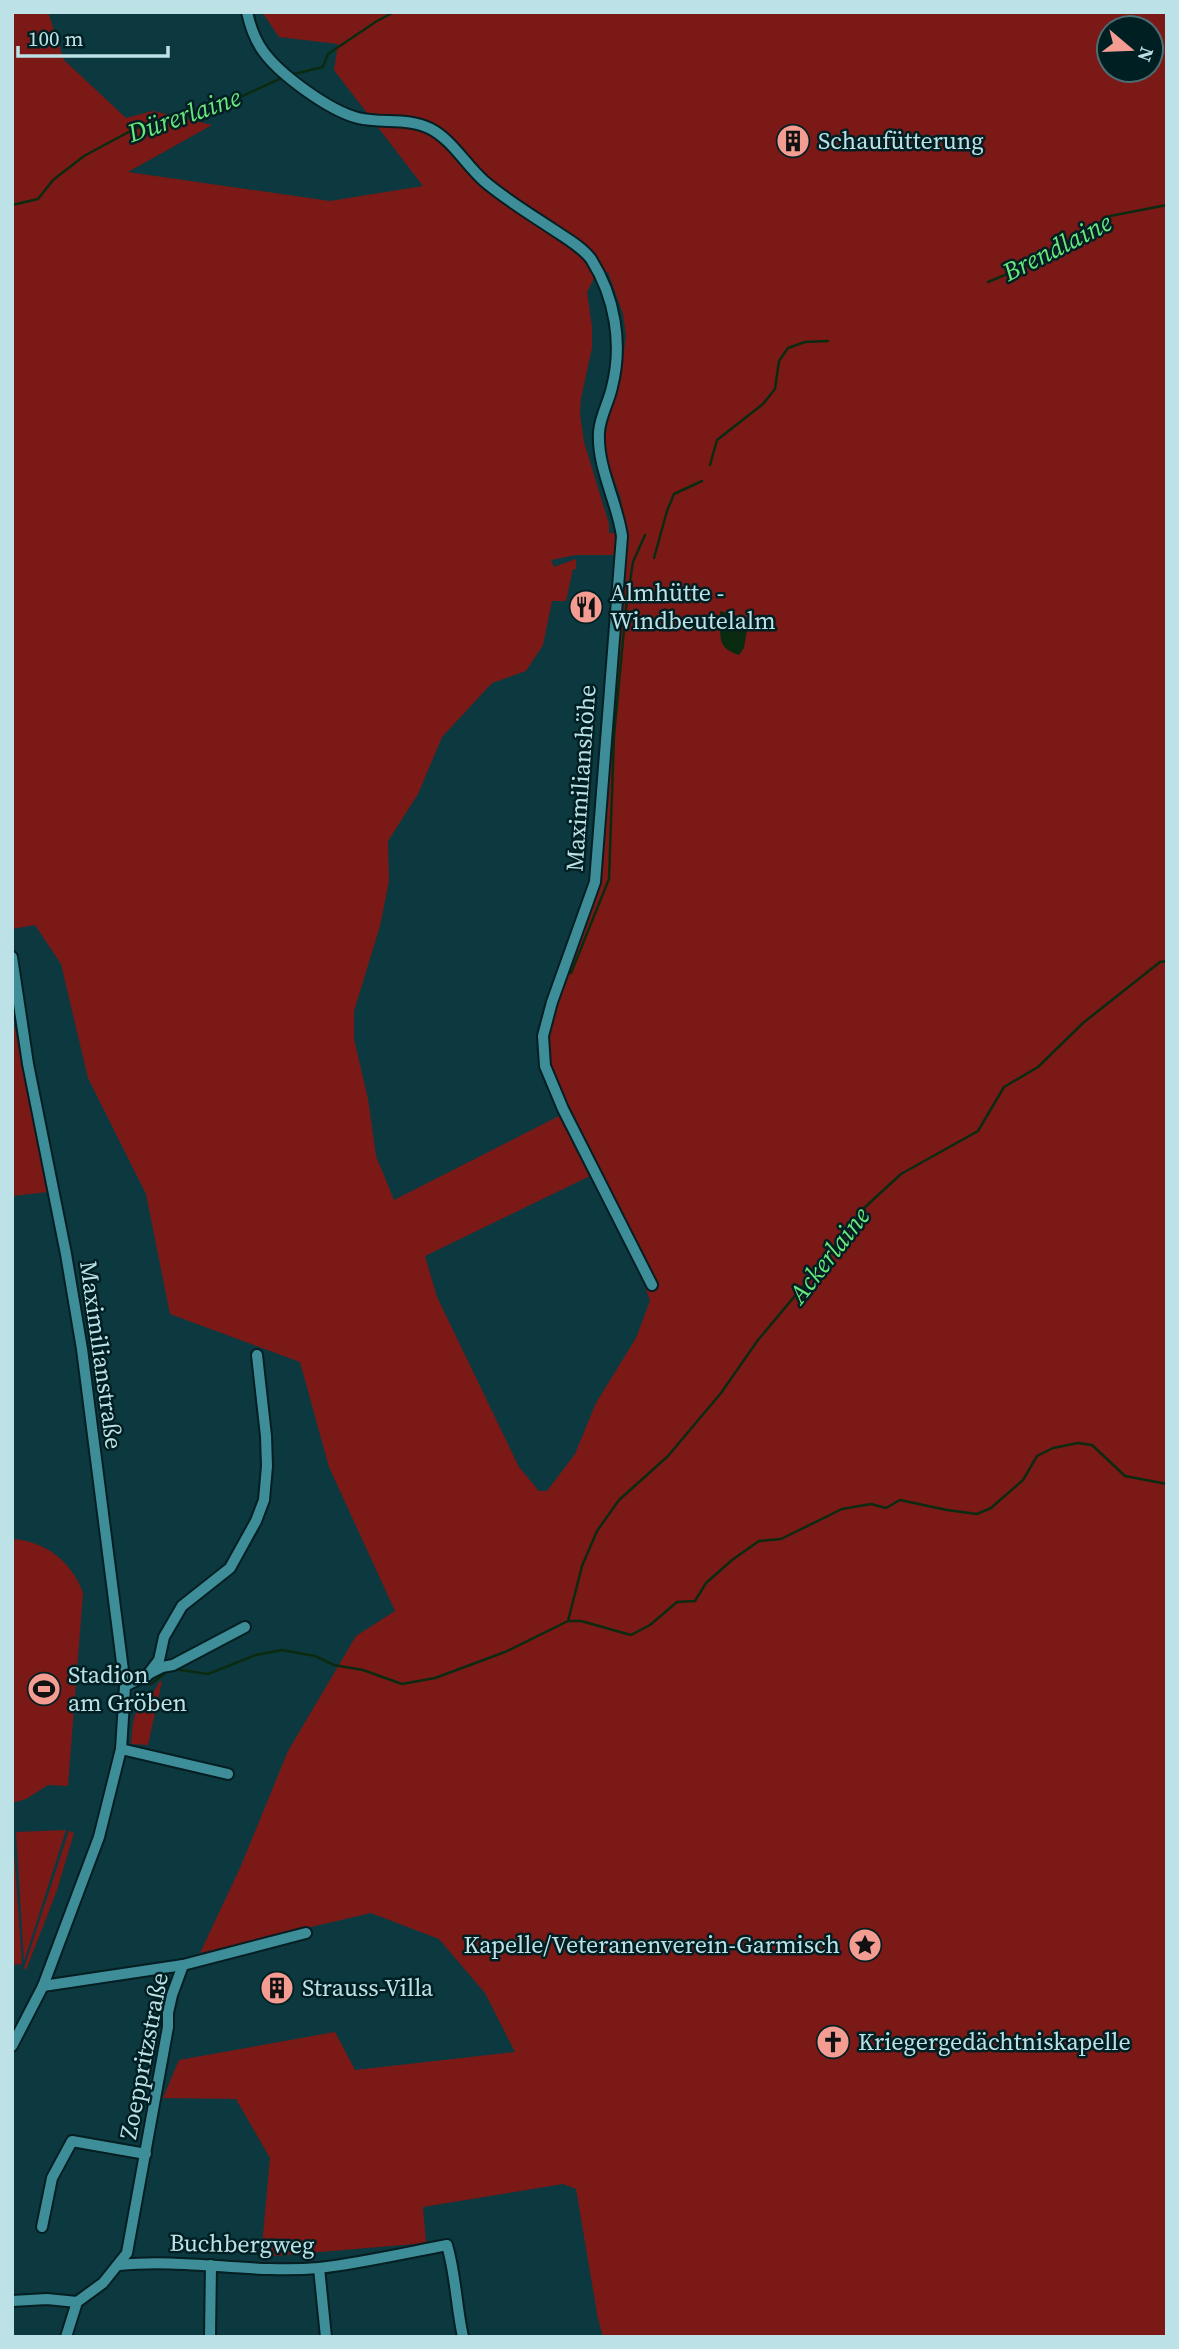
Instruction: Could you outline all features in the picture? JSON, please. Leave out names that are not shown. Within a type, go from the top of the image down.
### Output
[{"type":"street","name":"Maximilianshöhe","points":[[247,12],[257,41],[282,71],[324,101],[359,118],[419,124],[435,131],[500,194],[571,241],[589,257],[609,297],[615,321],[618,355],[599,432],[600,452],[618,512],[622,536],[595,882],[552,1002],[543,1036],[545,1066],[563,1109],[652,1286]]},
{"type":"street","name":"Maximilianstraße","points":[[12,957],[28,1064],[82,1349],[125,1686],[121,1749],[99,1837],[43,1986],[12,2046]]},
{"type":"street","points":[[146,1677],[159,1660],[164,1637],[182,1606],[230,1568],[256,1521],[264,1500],[266,1436],[257,1354]]},
{"type":"street","points":[[125,1686],[162,1667],[173,1665],[245,1627]]},
{"type":"street","points":[[121,1749],[228,1774]]},
{"type":"street","name":"Zoeppritzstraße","points":[[43,1986],[183,1965],[306,1933]]},
{"type":"street","name":"Zoeppritzstraße","points":[[77,2302],[103,2283],[127,2253],[168,2027],[168,2013],[183,1965]]},
{"type":"street","name":"Zoeppritzstraße","points":[[42,2227],[52,2178],[72,2141],[146,2154]]},
{"type":"street","name":"Buchbergweg","points":[[119,2265],[144,2263],[242,2269],[319,2268],[447,2245],[463,2337]]},
{"type":"street","points":[[210,2337],[211,2265]]},
{"type":"street","points":[[319,2268],[326,2337]]},
{"type":"street","points":[[12,2301],[47,2299],[77,2302],[66,2337]]},
{"type":"shaded area","points":[[12,12],[48,12],[64,60],[126,118],[153,111],[212,125],[128,172],[330,201],[423,186],[334,70],[338,44],[279,37],[262,12],[1167,12],[1167,2337],[603,2337],[576,2189],[563,2184],[423,2207],[426,2243],[261,2257],[270,2158],[236,2099],[163,2098],[179,2060],[335,2032],[355,2070],[515,2052],[485,1993],[439,1939],[371,1913],[200,1953],[240,1868],[288,1751],[356,1636],[395,1611],[329,1467],[300,1362],[170,1314],[146,1194],[88,1078],[61,964],[35,925],[12,929]],"holes":[[[608,272],[623,314],[626,336],[621,375],[608,417],[605,442],[608,462],[621,499],[627,546],[596,893],[558,992],[553,1023],[538,1047],[540,1063],[559,1116],[394,1200],[376,1156],[368,1099],[354,1039],[354,1011],[380,926],[389,881],[388,841],[418,794],[442,737],[492,683],[526,671],[543,645],[552,601],[566,601],[573,569],[576,569],[576,559],[554,567],[551,560],[576,555],[616,555],[618,533],[609,533],[609,524],[584,442],[580,414],[592,348],[587,292],[594,278]],[[592,1175],[641,1274],[650,1301],[636,1338],[596,1403],[575,1454],[547,1491],[539,1491],[519,1467],[437,1297],[425,1256]]]},
{"type":"shaded area","points":[[720,611],[737,616],[747,630],[744,648],[739,655],[723,644]]},
{"type":"shaded area","points":[[12,1014],[48,1192],[12,1196]]},
{"type":"shaded area","name":"Stadion am Gröben","points":[[12,1539],[36,1544],[56,1555],[72,1572],[83,1593],[68,1786],[48,1785],[26,1799],[12,1803]]},
{"type":"shaded area","points":[[162,1681],[148,1745],[131,1744],[135,1715]]},
{"type":"shaded area","points":[[12,1823],[22,1964],[12,1965]]},
{"type":"shaded area","points":[[66,1830],[24,1961],[16,1832]]},
{"type":"shaded area","points":[[69,1831],[74,1833],[57,1890],[26,1970],[24,1968]]},
{"type":"waterway","name":"Dürerlaine","points":[[290,75],[323,67],[328,54],[394,12]]},
{"type":"waterway","name":"Dürerlaine","points":[[12,205],[38,199],[53,180],[84,156],[136,128],[172,118],[205,113],[284,77]]},
{"type":"waterway","name":"Brendlaine","points":[[988,282],[1044,259],[1110,216],[1167,205]]},
{"type":"waterway","points":[[710,465],[717,440],[763,404],[775,389],[779,361],[788,348],[805,342],[828,341]]},
{"type":"waterway","points":[[654,558],[674,494],[702,481]]},
{"type":"waterway","points":[[571,973],[609,879],[614,736],[626,608],[633,562],[645,535]]},
{"type":"waterway","name":"Ackerlaine","points":[[568,1621],[582,1566],[597,1531],[619,1500],[668,1456],[721,1393],[758,1340],[825,1260],[863,1209],[901,1174],[978,1131],[1004,1087],[1038,1067],[1083,1023],[1160,962],[1167,961]]},
{"type":"waterway","points":[[174,1669],[208,1674],[256,1655],[282,1650],[315,1656],[334,1665],[363,1670],[402,1684],[435,1678],[505,1652],[568,1621],[581,1621],[631,1635],[650,1625],[677,1602],[695,1601],[706,1583],[759,1541],[781,1539],[842,1509],[871,1504],[886,1508],[900,1500],[977,1514],[991,1508],[1023,1480],[1037,1456],[1053,1448],[1078,1443],[1092,1445],[1125,1476],[1167,1484]]},
{"type":"waterway","points":[[151,1684],[168,1671]]},
{"type":"place","name":"Schaufütterung","points":[[793,141]]},
{"type":"place","name":"Almhütte - Windbeutelalm","points":[[586,607]]},
{"type":"place","name":"Stadion am Gröben","points":[[44,1689]]},
{"type":"place","name":"Kapelle/Veteranenverein-Garmisch","points":[[865,1945]]},
{"type":"place","name":"Strauss-Villa","points":[[277,1988]]},
{"type":"place","name":"Kriegergedächtniskapelle","points":[[833,2042]]}]
